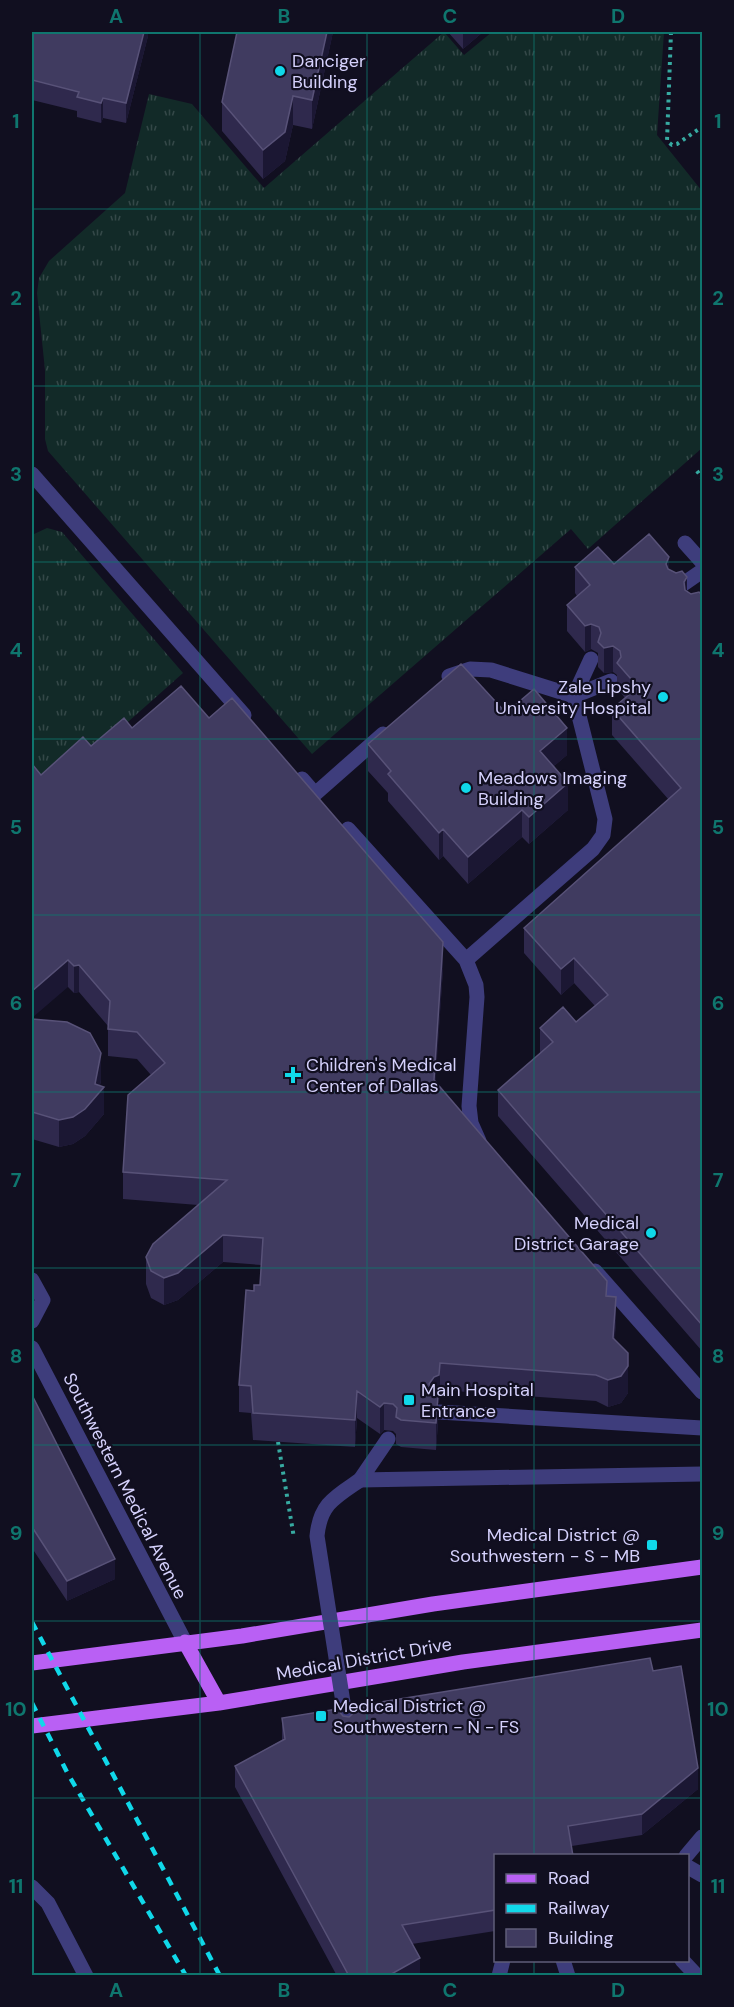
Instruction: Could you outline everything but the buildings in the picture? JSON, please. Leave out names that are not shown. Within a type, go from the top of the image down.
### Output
[{"type":"main road","points":[[32,1663],[242,1636],[434,1604],[702,1567]]},
{"type":"main road","name":"Medical District Drive","points":[[32,1726],[219,1703],[463,1662],[702,1630]]},
{"type":"main road","points":[[185,1642],[219,1703]]},
{"type":"street","points":[[32,474],[256,729]]},
{"type":"street","points":[[685,543],[702,562]]},
{"type":"street","points":[[676,589],[702,571]]},
{"type":"street","points":[[466,960],[593,849],[603,835],[605,819],[574,696],[591,659]]},
{"type":"street","points":[[439,685],[448,677],[470,669],[491,670],[574,696],[611,681]]},
{"type":"street","points":[[294,770],[315,794],[395,724]]},
{"type":"street","points":[[348,829],[466,960],[476,985],[477,997],[471,1122],[478,1140],[486,1149]]},
{"type":"street","points":[[586,1262],[702,1392]]},
{"type":"street","points":[[32,1280],[43,1300],[32,1321]]},
{"type":"street","name":"Southwestern Medical Avenue","points":[[32,1347],[185,1642]]},
{"type":"street","points":[[439,1412],[702,1428]]},
{"type":"street","points":[[347,1728],[317,1536],[319,1517],[330,1501],[360,1480],[388,1439]]},
{"type":"street","points":[[360,1480],[702,1474]]},
{"type":"street","points":[[688,1854],[702,1837]]},
{"type":"street","points":[[32,1887],[48,1904],[86,1976]]},
{"type":"street","points":[[684,1962],[697,1976]]},
{"type":"path","points":[[670,32],[667,141],[672,145],[677,144],[702,127]]},
{"type":"path","points":[[697,471],[702,477]]},
{"type":"green space","points":[[444,32],[464,55],[492,32],[664,32],[657,135],[702,191],[702,448],[588,549],[571,529],[312,754],[48,451],[45,439],[45,370],[37,293],[39,278],[49,261],[125,193],[149,94],[192,104],[264,188]]},
{"type":"green space","points":[[47,528],[62,532],[183,673],[48,793],[32,774],[32,535]]},
{"type":"railway","points":[[32,1622],[220,1976]]},
{"type":"railway","points":[[32,1703],[68,1774],[186,1976]]},
{"type":"place","name":"Danciger Building","points":[[280,71]]},
{"type":"place","name":"Zale Lipshy University Hospital","points":[[663,697]]},
{"type":"place","name":"Meadows Imaging Building","points":[[466,788]]},
{"type":"place","name":"Children's Medical Center of Dallas","points":[[293,1075]]},
{"type":"place","name":"Medical District Garage","points":[[651,1233]]},
{"type":"place","name":"Main Hospital Entrance","points":[[409,1400]]},
{"type":"place","name":"Medical District @ Southwestern - S - MB","points":[[652,1545]]},
{"type":"place","name":"Medical District @ Southwestern - N - FS","points":[[321,1716]]}]
